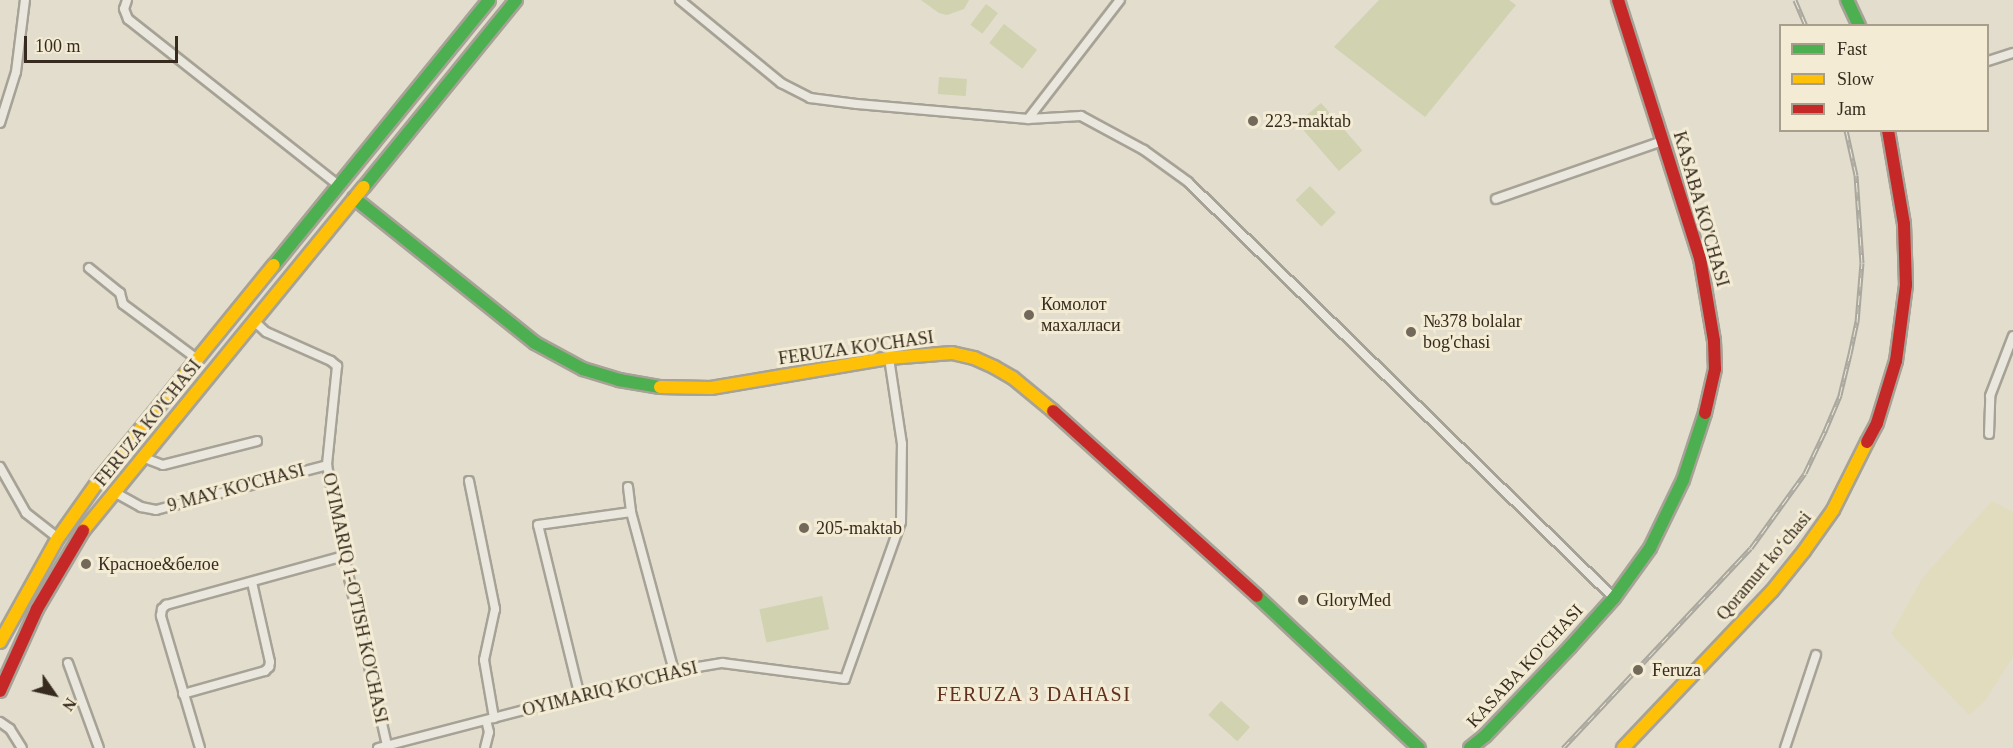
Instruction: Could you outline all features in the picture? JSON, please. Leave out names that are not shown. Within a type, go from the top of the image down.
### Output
[{"type":"main road","name":"FERUZA KO'CHASI","points":[[0,642],[58,538],[99,480],[489,0]]},
{"type":"main road","name":"FERUZA KO'CHASI","points":[[0,691],[18,647],[55,576],[84,530],[516,0]]},
{"type":"main road","name":"KASABA KO'CHASI","points":[[1470,748],[1501,721],[1614,598],[1660,532],[1672,507],[1707,412],[1715,369],[1713,327],[1702,268],[1618,0]]},
{"type":"main road","points":[[1842,0],[1852,24]]},
{"type":"main road","points":[[1847,0],[1858,24]]},
{"type":"main road","name":"Qoramurt koʻchasi","points":[[1623,748],[1772,591],[1804,551],[1833,510],[1877,423],[1896,361],[1906,285],[1904,224],[1888,132]]},
{"type":"main road","name":"Qoramurt koʻchasi","points":[[1630,748],[1777,594],[1800,566],[1837,514],[1881,424],[1901,364],[1910,286],[1908,214],[1893,132]]},
{"type":"main road","name":"FERUZA KO'CHASI","points":[[339,185],[535,343],[572,364],[607,376],[664,388],[700,389],[889,358],[952,353],[981,361],[1013,378],[1173,517],[1419,748]]},
{"type":"main road","points":[[178,382],[191,382],[195,394]]},
{"type":"street","points":[[0,123],[16,72],[25,0]]},
{"type":"street","points":[[127,0],[124,9],[128,19],[339,185]]},
{"type":"street","points":[[680,0],[781,83],[810,98],[1028,119],[1081,116],[1144,150],[1188,182],[1614,598]]},
{"type":"street","points":[[1028,119],[1120,0]]},
{"type":"street","points":[[1989,61],[2013,52]]},
{"type":"street","points":[[1496,199],[1663,141]]},
{"type":"street","points":[[89,268],[120,293],[123,304],[197,359]]},
{"type":"street","name":"OYIMARIQ 1-O'TISH KO'CHASI","points":[[254,321],[266,332],[331,361],[337,366],[327,465],[383,747]]},
{"type":"street","points":[[1989,434],[1990,396],[2013,336]]},
{"type":"street","name":"OYIMARIQ KO'CHASI","points":[[383,747],[674,671],[722,663],[845,679],[901,522],[902,444],[889,358]]},
{"type":"street","points":[[142,457],[163,465],[256,441]]},
{"type":"street","name":"9 MAY KO'CHASI","points":[[114,492],[141,507],[156,510],[327,465]]},
{"type":"street","points":[[0,467],[26,513],[58,538]]},
{"type":"street","points":[[469,481],[495,609],[484,660],[490,719],[485,748]]},
{"type":"street","points":[[628,486],[631,512],[674,671]]},
{"type":"street","points":[[580,697],[538,525],[631,512]]},
{"type":"street","points":[[200,748],[161,616],[162,609],[166,605],[344,556]]},
{"type":"street","points":[[183,694],[265,672],[269,667],[270,662],[252,582]]},
{"type":"street","points":[[1785,748],[1816,655]]},
{"type":"street","points":[[68,663],[99,748]]},
{"type":"street","points":[[0,722],[10,729],[22,748]]},
{"type":"shaded area","points":[[1992,501],[2013,512],[2013,657],[1984,702],[1969,715],[1891,634],[1923,577]]},
{"type":"green space","points":[[921,0],[969,0],[964,9],[947,15],[939,13]]},
{"type":"green space","points":[[1379,0],[1509,0],[1516,5],[1425,117],[1334,47]]},
{"type":"green space","points":[[986,4],[998,13],[982,34],[970,25]]},
{"type":"green space","points":[[1004,24],[1037,50],[1022,69],[989,43]]},
{"type":"green space","points":[[939,77],[967,79],[966,96],[938,94]]},
{"type":"green space","points":[[1321,103],[1362,151],[1339,171],[1298,123]]},
{"type":"green space","points":[[1310,186],[1336,213],[1321,227],[1296,200]]},
{"type":"green space","points":[[822,596],[829,629],[766,643],[759,609]]},
{"type":"green space","points":[[1221,701],[1250,727],[1237,741],[1208,715]]},
{"type":"railway","points":[[1795,0],[1805,24]]},
{"type":"railway","points":[[1563,748],[1751,548],[1805,473],[1825,431],[1840,395],[1850,354],[1857,322],[1862,263],[1856,175],[1846,132]]},
{"type":"traffic: fast","points":[[274,265],[489,0]]},
{"type":"traffic: fast","points":[[364,187],[516,0]]},
{"type":"traffic: fast","points":[[1847,0],[1858,24]]},
{"type":"traffic: fast","points":[[354,198],[535,343],[583,369],[619,380],[660,387]]},
{"type":"traffic: fast","points":[[1470,748],[1485,736],[1570,647],[1614,598],[1650,548],[1683,480],[1705,413]]},
{"type":"traffic: fast","points":[[1257,596],[1419,748]]},
{"type":"traffic: slow","points":[[83,531],[364,187]]},
{"type":"traffic: slow","points":[[0,642],[58,538],[99,480],[274,265]]},
{"type":"traffic: slow","points":[[660,387],[711,388],[889,358],[952,353],[974,358],[994,367],[1013,378],[1053,411]]},
{"type":"traffic: slow","points":[[1623,748],[1772,591],[1804,551],[1833,510],[1867,442]]},
{"type":"traffic: jam","points":[[1618,0],[1700,258],[1714,341],[1715,369],[1705,413]]},
{"type":"traffic: jam","points":[[1867,442],[1877,423],[1896,361],[1906,285],[1904,224],[1888,132]]},
{"type":"traffic: jam","points":[[1053,411],[1257,596]]},
{"type":"traffic: jam","points":[[0,691],[37,609],[83,531]]},
{"type":"place","name":"223-maktab","points":[[1253,121]]},
{"type":"place","name":"Комолот махалласи","points":[[1029,315]]},
{"type":"place","name":"№378 bolalar bog'chasi","points":[[1411,332]]},
{"type":"place","name":"205-maktab","points":[[804,528]]},
{"type":"place","name":"Красное&белое","points":[[86,564]]},
{"type":"place","name":"GloryMed","points":[[1303,600]]},
{"type":"place","name":"Feruza","points":[[1638,670]]},
{"type":"district","name":"FERUZA 3 DAHASI","points":[[1034,694]]}]
